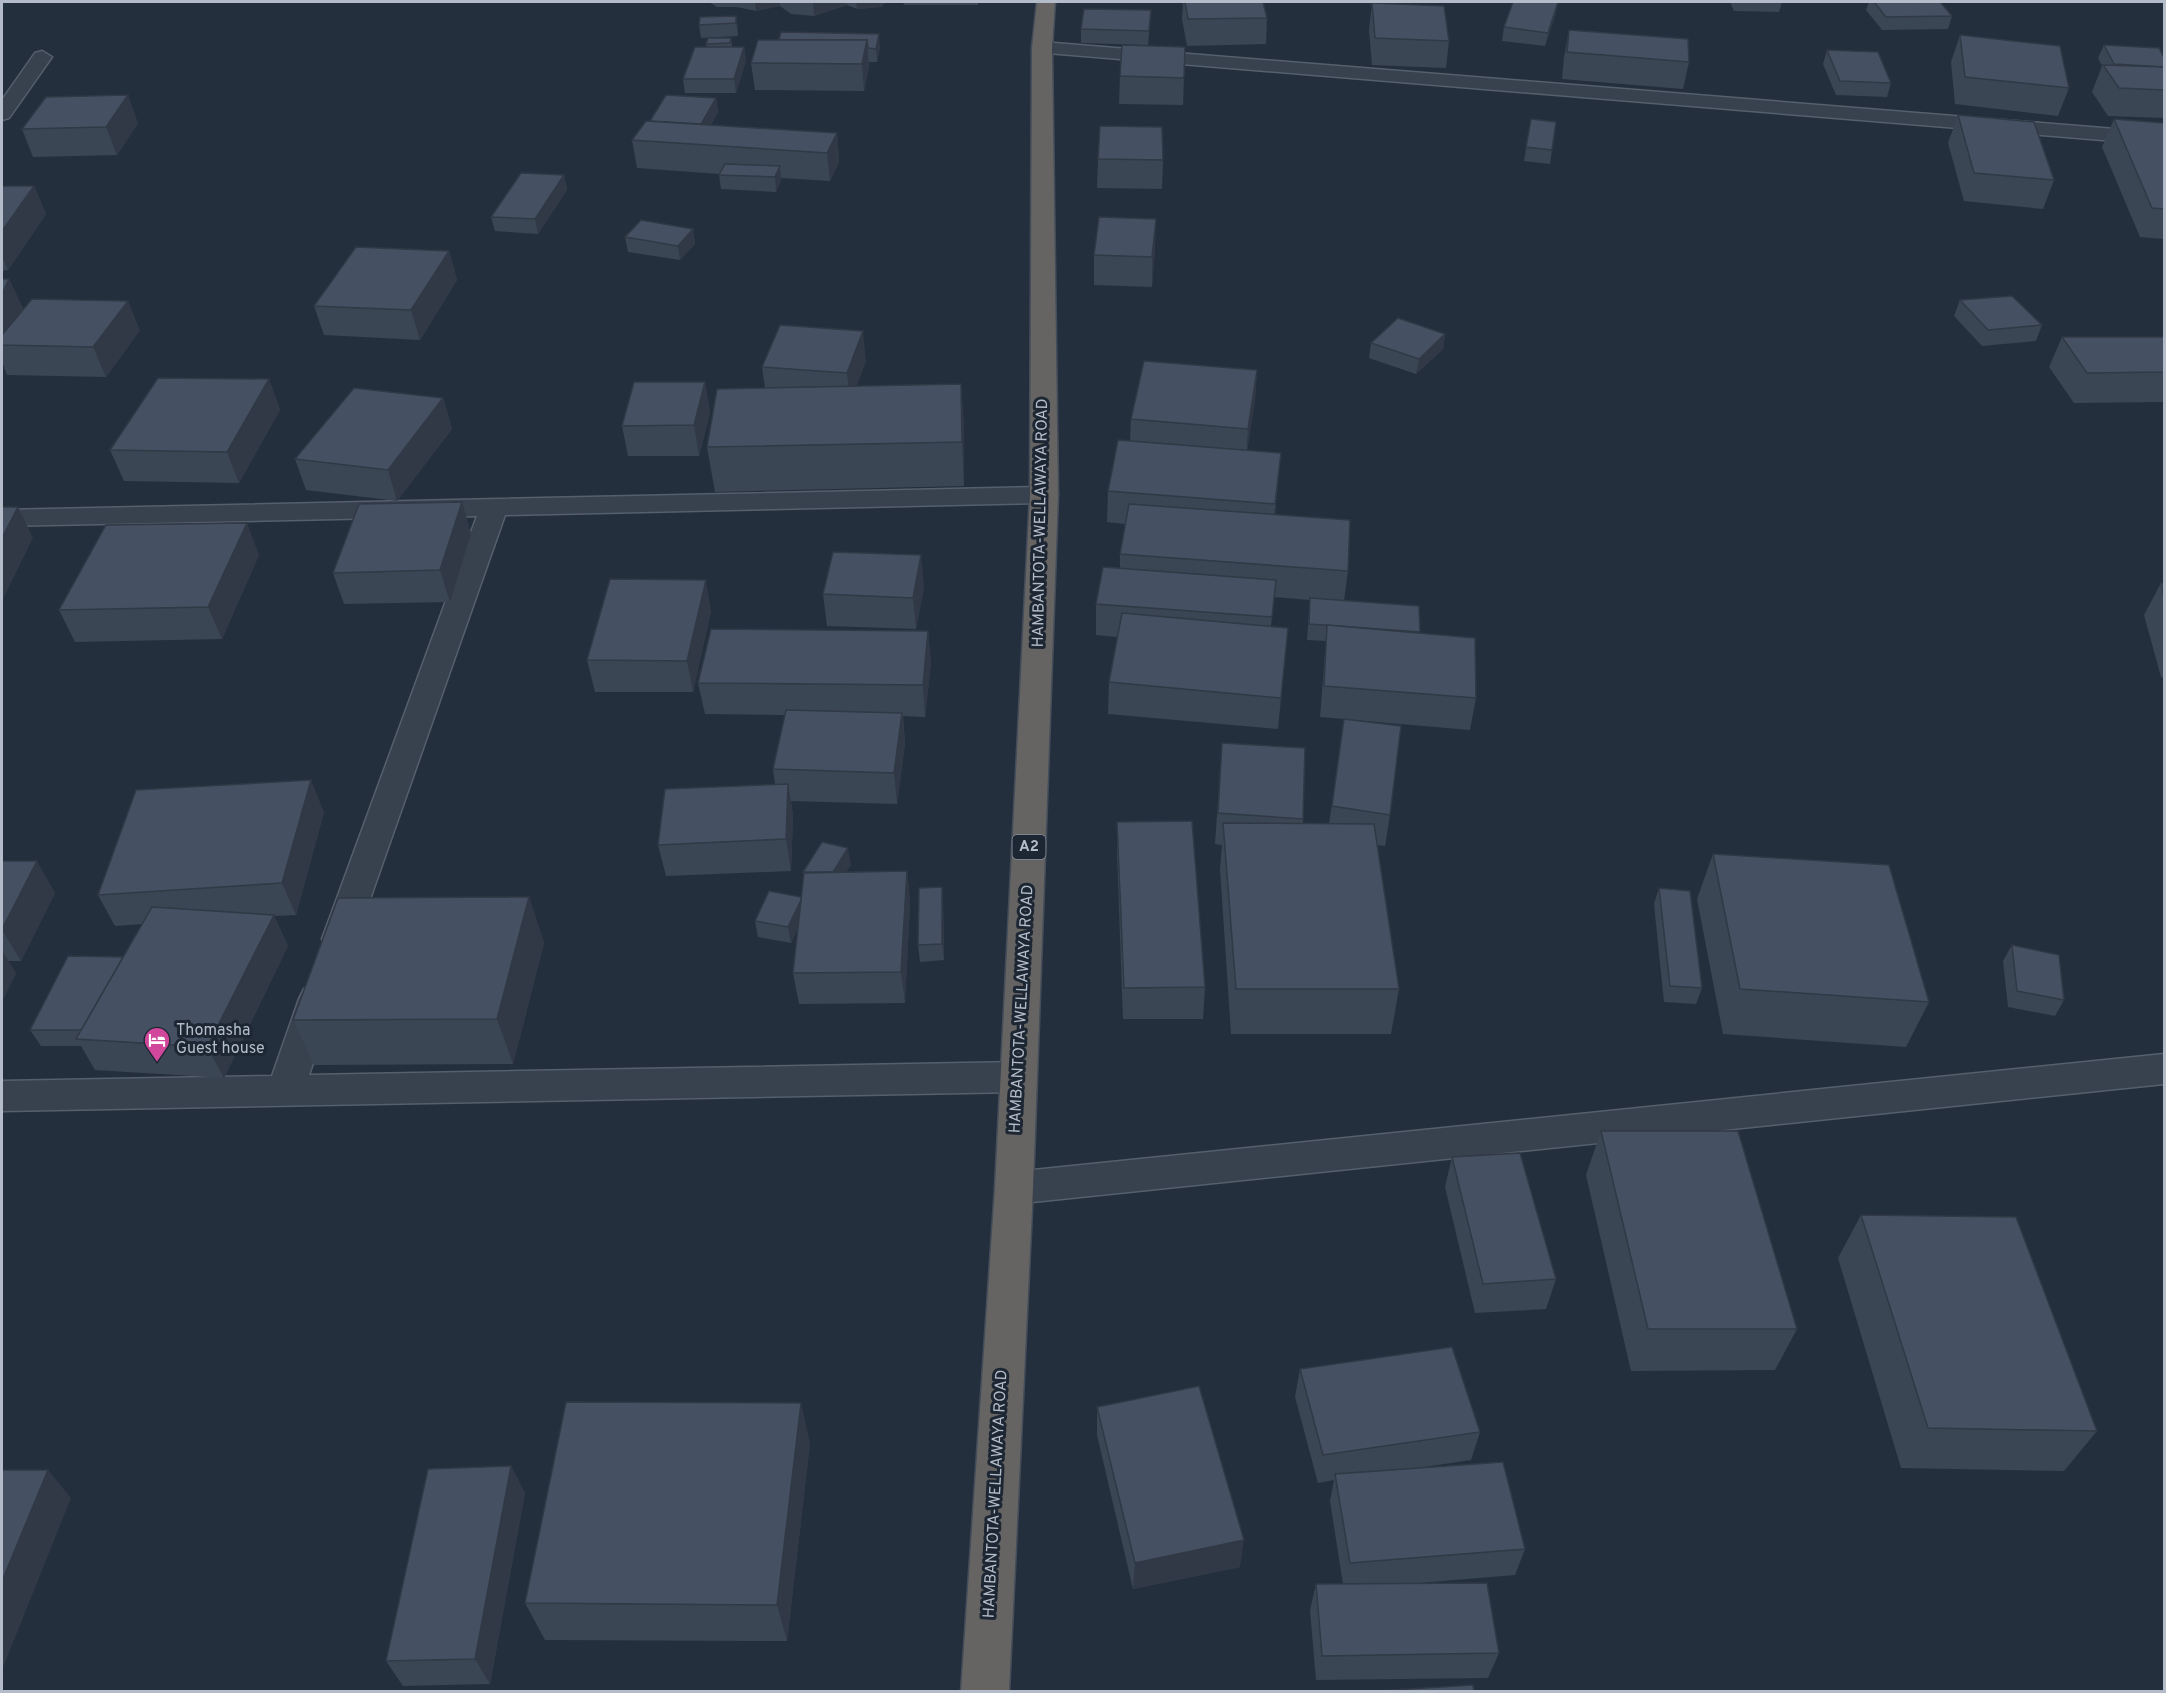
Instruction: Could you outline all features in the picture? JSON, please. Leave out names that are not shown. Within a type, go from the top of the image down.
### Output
[{"type":"highway","name":"HAMBANTOTA-WELLAWAYA ROAD","points":[[985,1692],[1014,1188],[1044,495],[1042,48],[1046,2]]},
{"type":"street","points":[[1042,48],[2164,139]]},
{"type":"street","points":[[2,114],[42,57]]},
{"type":"street","points":[[2,518],[1044,495]]},
{"type":"street","points":[[285,1091],[494,507]]},
{"type":"street","points":[[1014,1188],[2164,1069]]},
{"type":"street","points":[[2,1096],[1018,1077]]},
{"type":"building","points":[[1185,2],[1263,2],[1267,18],[1188,19]]},
{"type":"building","points":[[1513,2],[1558,2],[1548,33],[1504,27]]},
{"type":"building","points":[[1874,2],[1940,2],[1952,16],[1886,17]]},
{"type":"building","points":[[1372,3],[1444,6],[1449,41],[1375,38]]},
{"type":"building","points":[[1084,9],[1151,10],[1149,31],[1081,29]]},
{"type":"building","points":[[736,16],[736,23],[699,25],[700,17]]},
{"type":"building","points":[[1569,30],[1688,39],[1689,62],[1567,52]]},
{"type":"building","points":[[781,32],[879,34],[876,49],[868,48],[867,40],[779,40]]},
{"type":"building","points":[[1960,35],[2060,46],[2069,88],[1965,77]]},
{"type":"building","points":[[708,38],[731,38],[730,43],[706,44]]},
{"type":"building","points":[[758,40],[867,40],[862,64],[751,63]]},
{"type":"building","points":[[1122,45],[1185,47],[1184,78],[1120,76]]},
{"type":"building","points":[[2104,45],[2159,48],[2164,58],[2164,67],[2114,64]]},
{"type":"building","points":[[695,47],[744,47],[734,79],[683,79]]},
{"type":"building","points":[[1827,50],[1878,52],[1891,83],[1840,81]]},
{"type":"building","points":[[2103,65],[2164,67],[2164,90],[2119,88]]},
{"type":"building","points":[[128,95],[106,127],[22,129],[46,97]]},
{"type":"building","points":[[666,95],[716,98],[701,124],[650,121]]},
{"type":"building","points":[[1958,115],[2034,122],[2054,180],[1974,173]]},
{"type":"building","points":[[1531,119],[1556,122],[1552,150],[1526,147]]},
{"type":"building","points":[[2114,119],[2164,123],[2164,209],[2152,208]]},
{"type":"building","points":[[646,121],[837,133],[827,153],[632,140]]},
{"type":"building","points":[[1100,126],[1162,127],[1163,160],[1098,159]]},
{"type":"building","points":[[725,164],[780,166],[775,177],[719,175]]},
{"type":"building","points":[[521,173],[564,175],[535,219],[491,217]]},
{"type":"building","points":[[2,186],[34,186],[2,231]]},
{"type":"building","points":[[1099,217],[1156,219],[1152,257],[1094,255]]},
{"type":"building","points":[[641,220],[693,229],[678,246],[625,237]]},
{"type":"building","points":[[356,247],[449,251],[411,310],[314,306]]},
{"type":"building","points":[[2,279],[9,279],[2,294]]},
{"type":"building","points":[[2012,296],[2042,325],[1988,330],[1960,300]]},
{"type":"building","points":[[32,299],[128,301],[93,347],[2,345],[2,335]]},
{"type":"building","points":[[1398,318],[1445,334],[1419,359],[1371,343]]},
{"type":"building","points":[[780,325],[863,331],[847,373],[762,367]]},
{"type":"building","points":[[2062,337],[2164,337],[2164,372],[2087,373]]},
{"type":"building","points":[[1144,361],[1257,370],[1248,429],[1131,419]]},
{"type":"building","points":[[158,378],[269,379],[227,452],[110,450]]},
{"type":"building","points":[[634,382],[705,382],[694,425],[622,426]]},
{"type":"building","points":[[961,384],[962,442],[707,447],[717,389]]},
{"type":"building","points":[[354,388],[443,398],[388,470],[295,459]]},
{"type":"building","points":[[1118,440],[1281,453],[1275,504],[1108,491]]},
{"type":"building","points":[[462,502],[440,570],[333,573],[359,504]]},
{"type":"building","points":[[1129,504],[1350,520],[1348,571],[1120,554]]},
{"type":"building","points":[[2,507],[18,507],[2,538]]},
{"type":"building","points":[[247,523],[208,607],[59,610],[106,525]]},
{"type":"building","points":[[833,552],[921,555],[913,598],[823,594]]},
{"type":"building","points":[[1103,567],[1276,580],[1272,617],[1096,604]]},
{"type":"building","points":[[610,579],[706,580],[687,661],[587,660]]},
{"type":"building","points":[[1310,598],[1419,606],[1420,632],[1309,624]]},
{"type":"building","points":[[1122,613],[1288,628],[1281,698],[1109,682]]},
{"type":"building","points":[[1327,625],[1475,638],[1476,698],[1324,686]]},
{"type":"building","points":[[711,629],[928,631],[923,685],[698,683]]},
{"type":"building","points":[[786,710],[902,713],[894,773],[773,769]]},
{"type":"building","points":[[1344,719],[1401,726],[1390,815],[1332,806]]},
{"type":"building","points":[[1222,743],[1305,748],[1303,819],[1218,813]]},
{"type":"building","points":[[311,780],[282,883],[98,895],[136,790]]},
{"type":"building","points":[[788,784],[786,839],[658,845],[665,789]]},
{"type":"building","points":[[1192,821],[1205,987],[1124,988],[1117,822]]},
{"type":"building","points":[[1223,823],[1374,824],[1399,989],[1236,989]]},
{"type":"building","points":[[822,842],[848,848],[833,872],[803,872]]},
{"type":"building","points":[[1713,854],[1889,865],[1929,1002],[1740,989]]},
{"type":"building","points":[[2,861],[37,861],[2,929]]},
{"type":"building","points":[[907,871],[901,972],[793,973],[804,873]]},
{"type":"building","points":[[942,887],[942,944],[918,945],[919,888]]},
{"type":"building","points":[[1659,888],[1690,891],[1702,988],[1670,986]]},
{"type":"building","points":[[769,891],[801,897],[788,927],[755,921]]},
{"type":"building","points":[[529,897],[497,1019],[293,1020],[338,898]]},
{"type":"building","points":[[152,907],[274,915],[207,1047],[76,1039]]},
{"type":"building","points":[[2012,945],[2059,955],[2064,1000],[2017,991]]},
{"type":"building","points":[[68,956],[123,957],[81,1030],[30,1030]]},
{"type":"building","points":[[1601,1131],[1738,1131],[1797,1329],[1648,1329]]},
{"type":"building","points":[[1520,1153],[1556,1279],[1483,1284],[1452,1157]]},
{"type":"building","points":[[1861,1215],[2016,1217],[2097,1431],[1928,1428]]},
{"type":"building","points":[[1452,1347],[1480,1432],[1323,1455],[1300,1369]]},
{"type":"building","points":[[1199,1386],[1244,1540],[1135,1563],[1097,1407]]},
{"type":"building","points":[[566,1402],[801,1403],[777,1605],[525,1603]]},
{"type":"building","points":[[1503,1462],[1525,1549],[1350,1563],[1335,1474]]},
{"type":"building","points":[[511,1466],[475,1659],[386,1661],[428,1469]]},
{"type":"building","points":[[2,1470],[48,1470],[2,1581]]},
{"type":"building","points":[[1487,1583],[1499,1653],[1322,1656],[1316,1584]]},
{"type":"building","points":[[1473,1685],[1474,1692],[1360,1692]]},
{"type":"place","name":"Thomasha Guest house","points":[[157,1063]]}]
